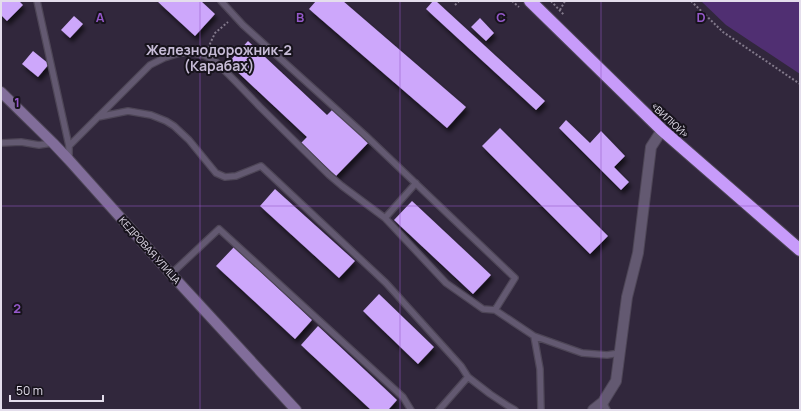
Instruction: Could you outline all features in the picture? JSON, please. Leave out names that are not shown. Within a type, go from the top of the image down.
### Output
[{"type":"highway","name":"«ВИЛЮЙ»","points":[[530,1],[662,130],[800,250]]},
{"type":"street","name":"КЕДРОВАЯ УЛИЦА","points":[[1,92],[69,160],[296,410]]},
{"type":"street","points":[[593,410],[605,406],[616,381],[627,297],[638,253],[651,147],[662,130]]},
{"type":"lane","points":[[37,1],[68,146],[69,160]]},
{"type":"lane","points":[[221,1],[243,25],[365,135],[515,278],[495,310]]},
{"type":"lane","points":[[68,146],[150,65],[164,58],[180,53],[204,55],[215,61],[260,108],[329,175],[385,218],[446,283],[483,309],[495,310],[534,336],[546,341],[582,353],[607,355],[620,353]]},
{"type":"lane","points":[[98,117],[128,111],[151,115],[166,121],[174,126],[189,140],[216,173],[224,177],[236,176],[261,166],[386,283],[461,366],[468,377],[490,394],[515,410]]},
{"type":"lane","points":[[1,144],[21,142],[40,145],[53,143]]},
{"type":"lane","points":[[385,218],[416,183]]},
{"type":"lane","points":[[171,274],[219,229],[403,396],[411,410]]},
{"type":"lane","points":[[534,336],[540,370],[541,410]]},
{"type":"lane","points":[[439,410],[468,377]]},
{"type":"path","points":[[455,5],[459,1]]},
{"type":"path","points":[[560,10],[565,1]]},
{"type":"path","points":[[691,1],[723,32],[800,84]]},
{"type":"path","points":[[204,55],[216,33],[234,16]]},
{"type":"shaded area","points":[[701,1],[800,1],[800,74],[726,25]]},
{"type":"building","points":[[1,1],[19,1],[23,5],[7,21],[1,15]]},
{"type":"building","points":[[157,1],[201,1],[215,14],[195,36]]},
{"type":"building","points":[[316,1],[343,1],[466,107],[447,128],[309,9]]},
{"type":"building","points":[[433,1],[436,1],[545,101],[536,110],[426,9]]},
{"type":"building","points":[[74,16],[83,24],[70,38],[61,30]]},
{"type":"building","points":[[480,18],[494,33],[486,41],[471,27]]},
{"type":"building","points":[[248,41],[327,115],[333,109],[369,142],[336,176],[301,143],[307,137],[228,63]]},
{"type":"building","points":[[33,51],[49,64],[38,77],[22,64]]},
{"type":"building","points":[[566,120],[590,143],[601,131],[625,156],[614,167],[629,182],[621,190],[559,128]]},
{"type":"building","points":[[500,128],[608,236],[590,254],[482,146]]},
{"type":"building","points":[[275,189],[355,261],[339,278],[260,206]]},
{"type":"building","points":[[412,201],[491,275],[473,294],[394,220]]},
{"type":"building","points":[[234,247],[312,320],[295,339],[216,266]]},
{"type":"building","points":[[379,294],[434,347],[418,364],[363,311]]},
{"type":"building","points":[[318,326],[397,400],[388,410],[371,410],[301,345]]},
{"type":"district","name":"Железнодорожник-2 (Карабах)","points":[[219,58]]}]
